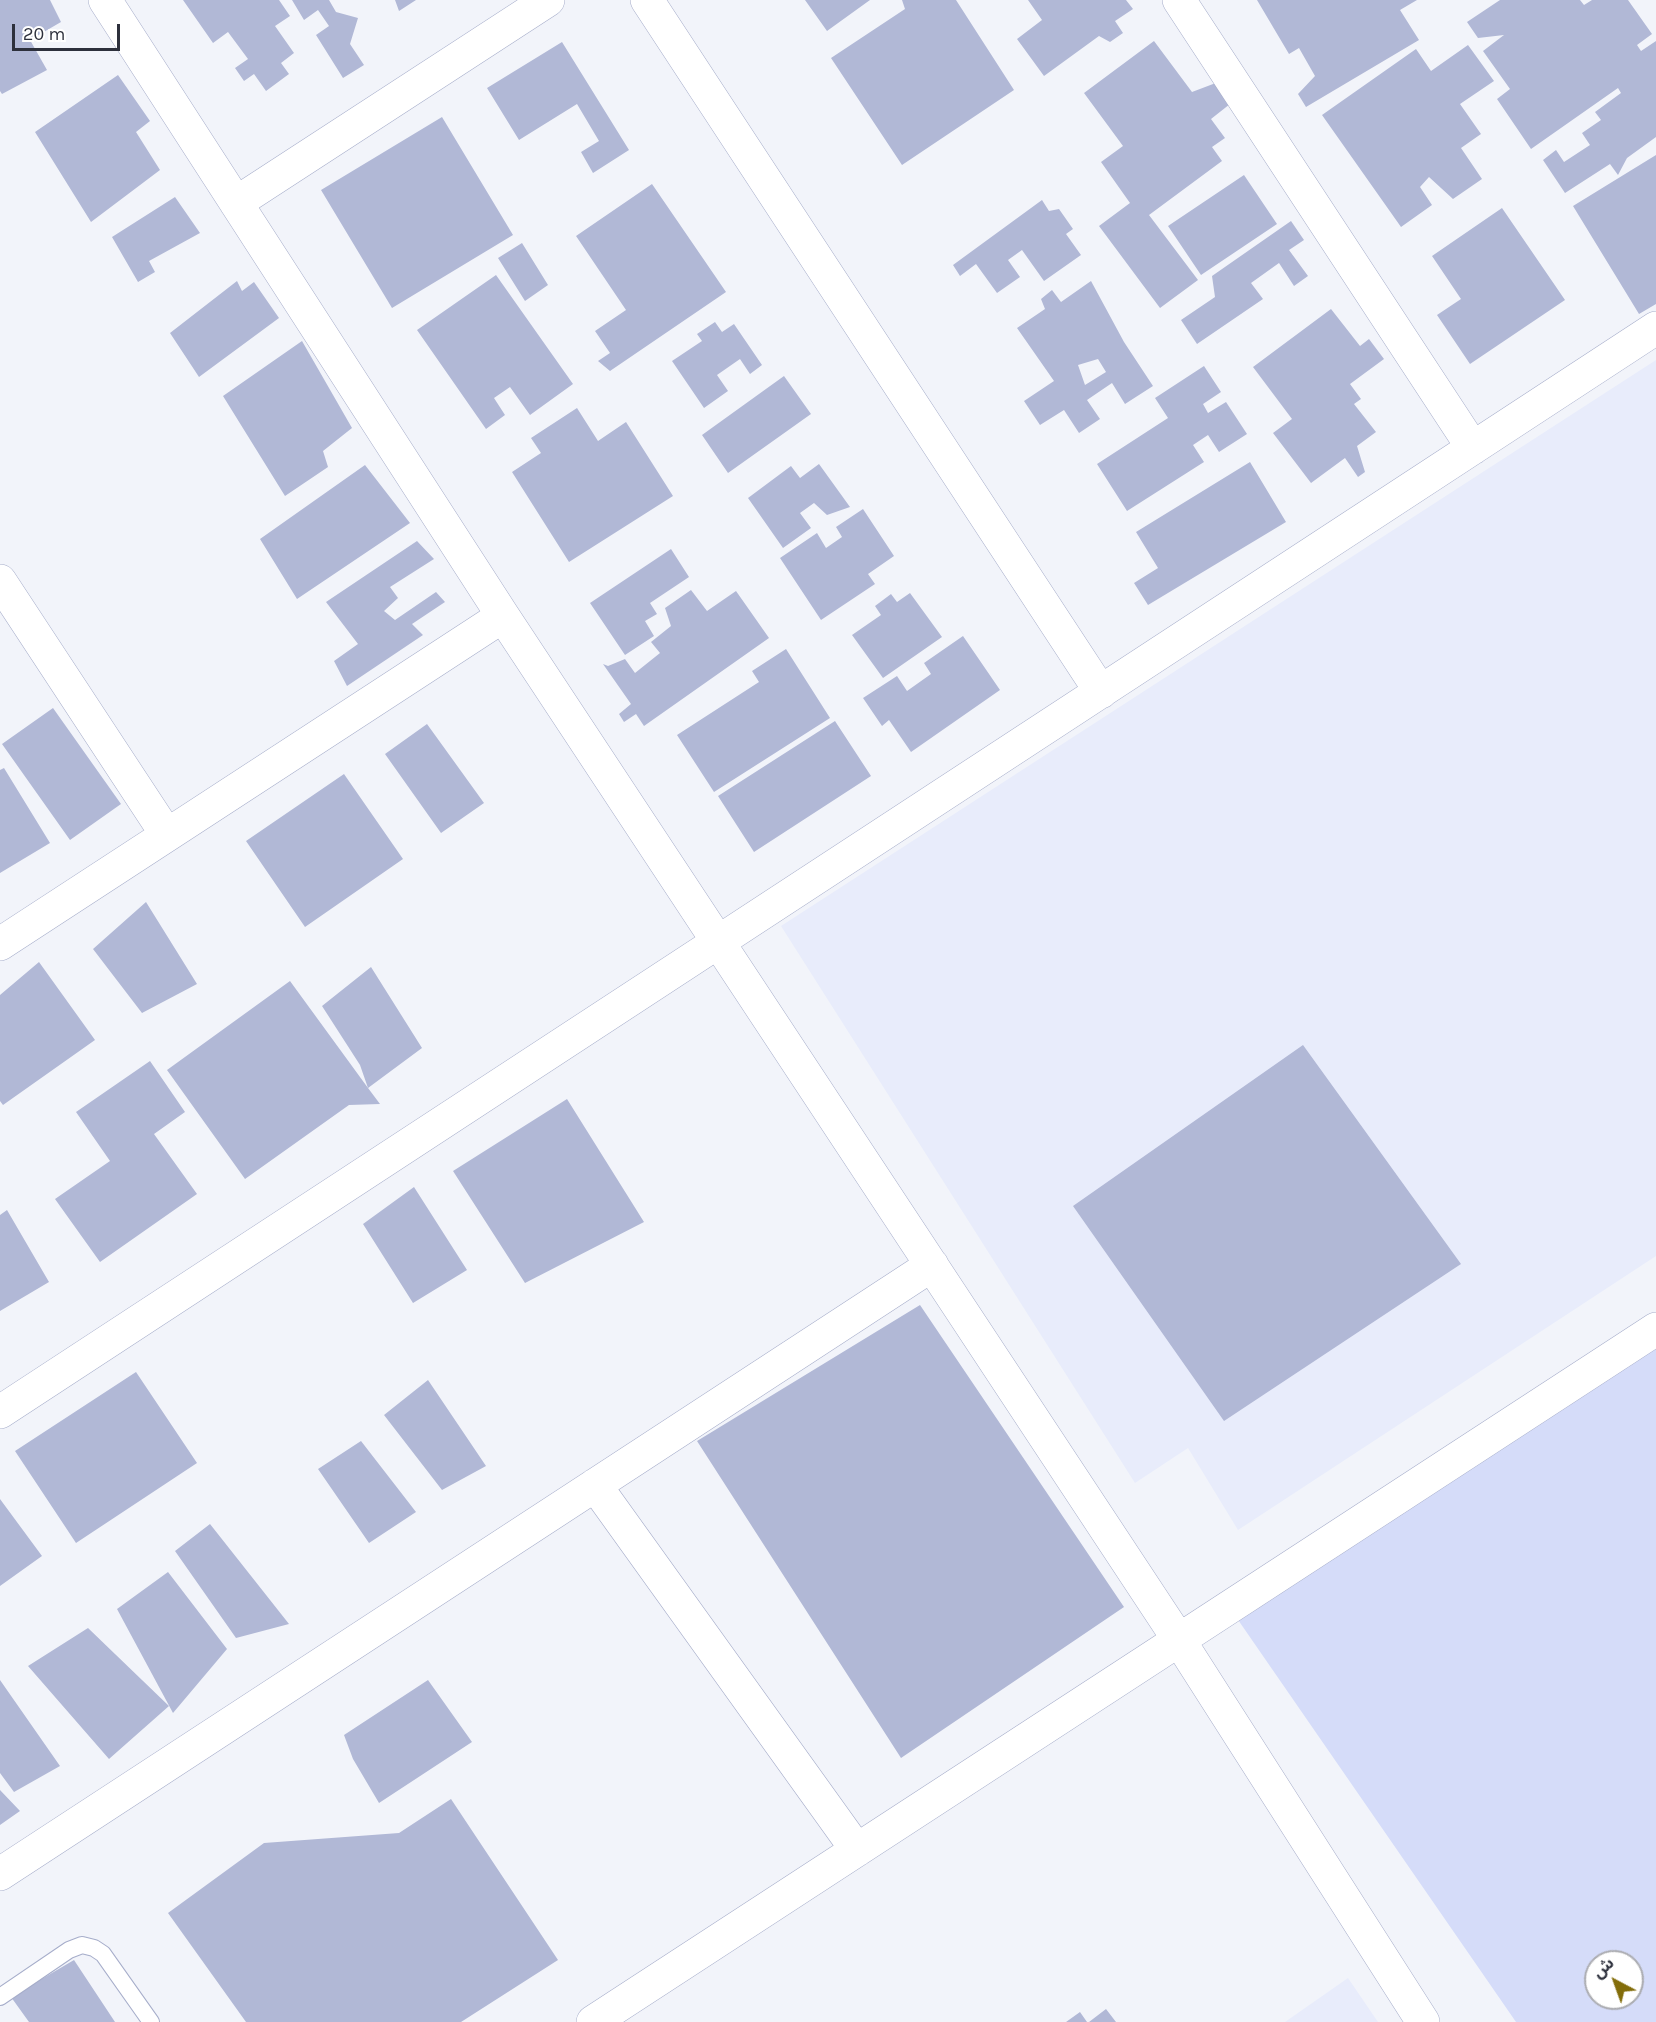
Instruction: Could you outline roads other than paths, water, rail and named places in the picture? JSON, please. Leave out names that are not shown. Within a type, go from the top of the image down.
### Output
[{"type":"street","points":[[105,0],[503,616],[1179,1640],[1423,2022]]},
{"type":"street","points":[[236,203],[548,0]]},
{"type":"street","points":[[647,0],[1101,692]]},
{"type":"street","points":[[1179,0],[1473,448]]},
{"type":"street","points":[[0,1413],[1656,328]]},
{"type":"street","points":[[0,581],[166,835]]},
{"type":"street","points":[[0,944],[503,616]]},
{"type":"street","points":[[0,1874],[932,1265]]},
{"type":"street","points":[[593,2022],[1656,1329]]},
{"type":"street","points":[[595,1485],[857,1850]]},
{"type":"lane","points":[[0,1997],[69,1950],[82,1946],[94,1948],[103,1954],[151,2022]]}]
